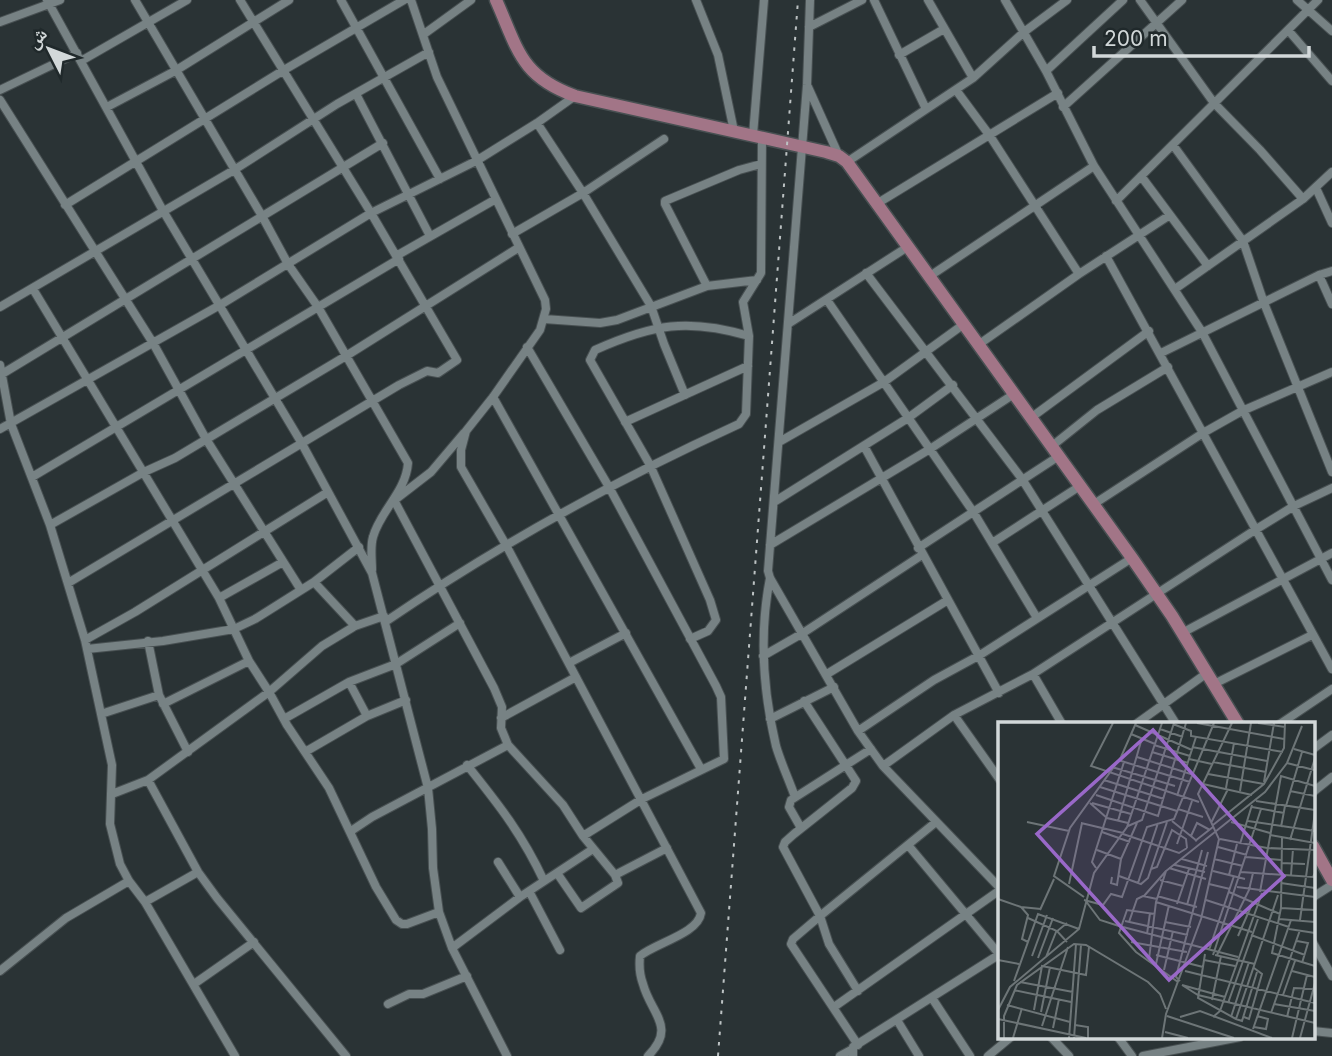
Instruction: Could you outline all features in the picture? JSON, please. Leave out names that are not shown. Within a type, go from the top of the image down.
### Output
[{"type":"main road","points":[[496,0],[521,55],[533,72],[552,88],[575,96],[802,146],[843,159],[878,203],[1132,558],[1237,722]]},
{"type":"main road","points":[[1314,848],[1332,882]]},
{"type":"street","points":[[0,22],[48,2],[60,0]]},
{"type":"street","points":[[135,0],[203,120],[288,264],[318,307],[408,463],[405,478],[393,502],[379,520],[372,540],[372,573]]},
{"type":"street","points":[[0,90],[79,57],[149,23],[187,0]]},
{"type":"street","points":[[68,583],[373,401],[427,371],[438,373],[457,360],[372,213],[240,0]]},
{"type":"street","points":[[107,107],[176,71],[289,0]]},
{"type":"street","points":[[341,0],[440,179]]},
{"type":"street","points":[[65,205],[284,70],[404,0]]},
{"type":"street","points":[[393,502],[431,472],[493,397],[544,319],[545,300],[437,77],[411,0]]},
{"type":"street","points":[[424,34],[471,0]]},
{"type":"street","points":[[696,0],[718,55],[734,131]]},
{"type":"street","points":[[112,794],[148,780],[269,692],[323,646],[355,626],[384,619],[609,487],[739,424],[746,414],[749,336],[743,302],[761,274],[761,164],[757,136],[764,0]]},
{"type":"street","points":[[795,797],[777,748],[770,719],[763,656],[807,85],[810,0]]},
{"type":"street","points":[[809,27],[862,0]]},
{"type":"street","points":[[874,0],[926,109]]},
{"type":"street","points":[[928,0],[973,78]]},
{"type":"street","points":[[1005,0],[1058,93],[1094,166],[1202,332],[1332,580]]},
{"type":"street","points":[[807,85],[843,159],[973,78],[1024,32],[1067,0]]},
{"type":"street","points":[[1046,71],[1123,0]]},
{"type":"street","points":[[1140,0],[1214,103],[1303,199]]},
{"type":"street","points":[[1063,107],[1182,0]]},
{"type":"street","points":[[1297,0],[1332,31]]},
{"type":"street","points":[[1116,201],[1318,0]]},
{"type":"street","points":[[48,2],[163,211],[275,398],[372,573],[428,788],[439,912],[452,948],[507,1056]]},
{"type":"street","points":[[899,55],[944,29]]},
{"type":"street","points":[[1288,30],[1332,81]]},
{"type":"street","points":[[0,307],[429,52]]},
{"type":"street","points":[[956,90],[990,135],[1079,274]]},
{"type":"street","points":[[356,93],[430,236]]},
{"type":"street","points":[[878,203],[1058,93]]},
{"type":"street","points":[[0,429],[220,305],[372,213],[476,161],[575,96]]},
{"type":"street","points":[[0,100],[153,343],[206,439],[301,590]]},
{"type":"street","points":[[537,123],[651,306],[685,395]]},
{"type":"street","points":[[512,233],[583,193],[664,139]]},
{"type":"street","points":[[235,1056],[120,864],[110,824],[112,765],[86,644],[50,525],[11,425],[1,370],[62,340],[124,299],[383,143]]},
{"type":"street","points":[[1173,145],[1243,241],[1297,389],[1332,472]]},
{"type":"street","points":[[707,286],[665,201],[739,170],[761,164]]},
{"type":"street","points":[[930,276],[1094,166]]},
{"type":"street","points":[[1175,289],[1303,199],[1332,172]]},
{"type":"street","points":[[1141,176],[1208,266]]},
{"type":"street","points":[[1316,188],[1332,223]]},
{"type":"street","points":[[32,477],[247,350],[430,236],[496,199]]},
{"type":"street","points":[[978,345],[1079,274],[1170,215]]},
{"type":"street","points":[[788,324],[909,246]]},
{"type":"street","points":[[50,525],[174,458],[427,307],[518,248]]},
{"type":"street","points":[[1106,256],[1332,668]]},
{"type":"street","points":[[1161,353],[1332,271]]},
{"type":"street","points":[[866,273],[1022,478],[1175,722]]},
{"type":"street","points":[[1319,275],[1332,304]]},
{"type":"street","points":[[544,319],[600,323],[617,320],[707,286],[757,280]]},
{"type":"street","points":[[33,289],[203,570],[248,662],[329,788],[351,831],[359,854],[396,920],[407,924],[439,912]]},
{"type":"street","points":[[827,300],[974,513],[1037,618]]},
{"type":"street","points":[[779,442],[884,382],[964,324]]},
{"type":"street","points":[[690,639],[708,631],[716,620],[710,600],[650,465],[590,360],[595,350],[631,334],[660,328],[699,325],[749,336]]},
{"type":"street","points":[[1031,417],[1149,331]]},
{"type":"street","points":[[527,347],[609,487],[721,697],[724,759],[642,799],[583,836]]},
{"type":"street","points":[[625,422],[748,366]]},
{"type":"street","points":[[763,656],[803,633],[1022,478],[1055,451],[1097,410],[1168,367]]},
{"type":"street","points":[[1094,504],[1203,433],[1242,411],[1332,372]]},
{"type":"street","points":[[774,502],[908,418],[953,385]]},
{"type":"street","points":[[770,545],[930,449],[1014,394]]},
{"type":"street","points":[[493,397],[701,769]]},
{"type":"street","points":[[466,430],[461,450],[461,467],[506,545],[701,913],[701,917],[690,929],[639,956],[643,986],[662,1023],[663,1031],[657,1047],[648,1056]]},
{"type":"street","points":[[864,446],[999,693]]},
{"type":"street","points":[[992,543],[1080,486]]},
{"type":"street","points":[[883,766],[954,715],[1033,674],[1114,624],[1255,530],[1294,506],[1332,488]]},
{"type":"street","points":[[86,644],[328,492]]},
{"type":"street","points":[[393,502],[494,688],[502,707],[501,728],[508,745],[564,805],[583,836],[615,875],[617,885],[581,908],[557,873]]},
{"type":"street","points":[[86,644],[163,641],[234,629],[314,582],[359,547]]},
{"type":"street","points":[[1182,633],[1332,553]]},
{"type":"street","points":[[858,731],[934,680],[980,655],[1132,558]]},
{"type":"street","points":[[219,598],[283,562]]},
{"type":"street","points":[[770,578],[858,731],[883,766],[998,888]]},
{"type":"street","points":[[314,582],[355,626]]},
{"type":"street","points":[[827,674],[948,600]]},
{"type":"street","points":[[284,719],[349,682],[396,664],[460,623]]},
{"type":"street","points":[[569,663],[626,633]]},
{"type":"street","points":[[1137,722],[1163,703],[1210,678],[1312,635]]},
{"type":"street","points":[[148,641],[159,695],[188,752]]},
{"type":"street","points":[[1323,653],[1332,647]]},
{"type":"street","points":[[163,704],[248,662]]},
{"type":"street","points":[[1033,674],[1061,722]]},
{"type":"street","points":[[501,718],[576,677]]},
{"type":"street","points":[[349,682],[367,716]]},
{"type":"street","points":[[770,719],[834,687]]},
{"type":"street","points":[[1282,722],[1332,689]]},
{"type":"street","points":[[101,714],[159,695]]},
{"type":"street","points":[[305,752],[367,716],[406,700]]},
{"type":"street","points":[[804,701],[856,781],[852,788],[801,828],[783,847],[820,916],[829,944],[858,991]]},
{"type":"street","points":[[954,715],[998,779]]},
{"type":"street","points":[[1314,748],[1332,735]]},
{"type":"street","points":[[351,831],[372,817],[508,745]]},
{"type":"street","points":[[801,828],[789,807],[790,800],[871,749]]},
{"type":"street","points":[[467,765],[508,815],[544,881]]},
{"type":"street","points":[[1314,791],[1332,777]]},
{"type":"street","points":[[148,780],[198,872],[346,1056]]},
{"type":"street","points":[[854,1050],[834,1007],[790,944],[820,916],[936,822]]},
{"type":"street","points":[[908,845],[998,953]]},
{"type":"street","points":[[615,875],[667,848]]},
{"type":"street","points":[[452,948],[520,897],[593,849]]},
{"type":"street","points":[[498,862],[520,897]]},
{"type":"street","points":[[145,902],[198,872]]},
{"type":"street","points":[[0,971],[66,918],[129,881]]},
{"type":"street","points":[[1314,896],[1332,882]]},
{"type":"street","points":[[834,1007],[998,890]]},
{"type":"street","points":[[529,891],[560,950]]},
{"type":"street","points":[[194,984],[254,942]]},
{"type":"street","points":[[1314,945],[1332,976]]},
{"type":"street","points":[[840,1056],[854,1050],[998,955]]},
{"type":"street","points":[[388,1004],[408,994],[423,994],[467,976]]},
{"type":"street","points":[[932,998],[970,1056]]},
{"type":"street","points":[[897,1020],[919,1056]]},
{"type":"street","points":[[1314,1031],[1332,1033]]},
{"type":"street","points":[[988,1056],[1010,1038]]},
{"type":"street","points":[[1052,1038],[1069,1056]]},
{"type":"street","points":[[1119,1038],[1132,1056]]},
{"type":"street","points":[[1185,1038],[1190,1046]]},
{"type":"street","points":[[1143,1056],[1234,1038]]},
{"type":"railway","points":[[718,1056],[798,0]]}]
